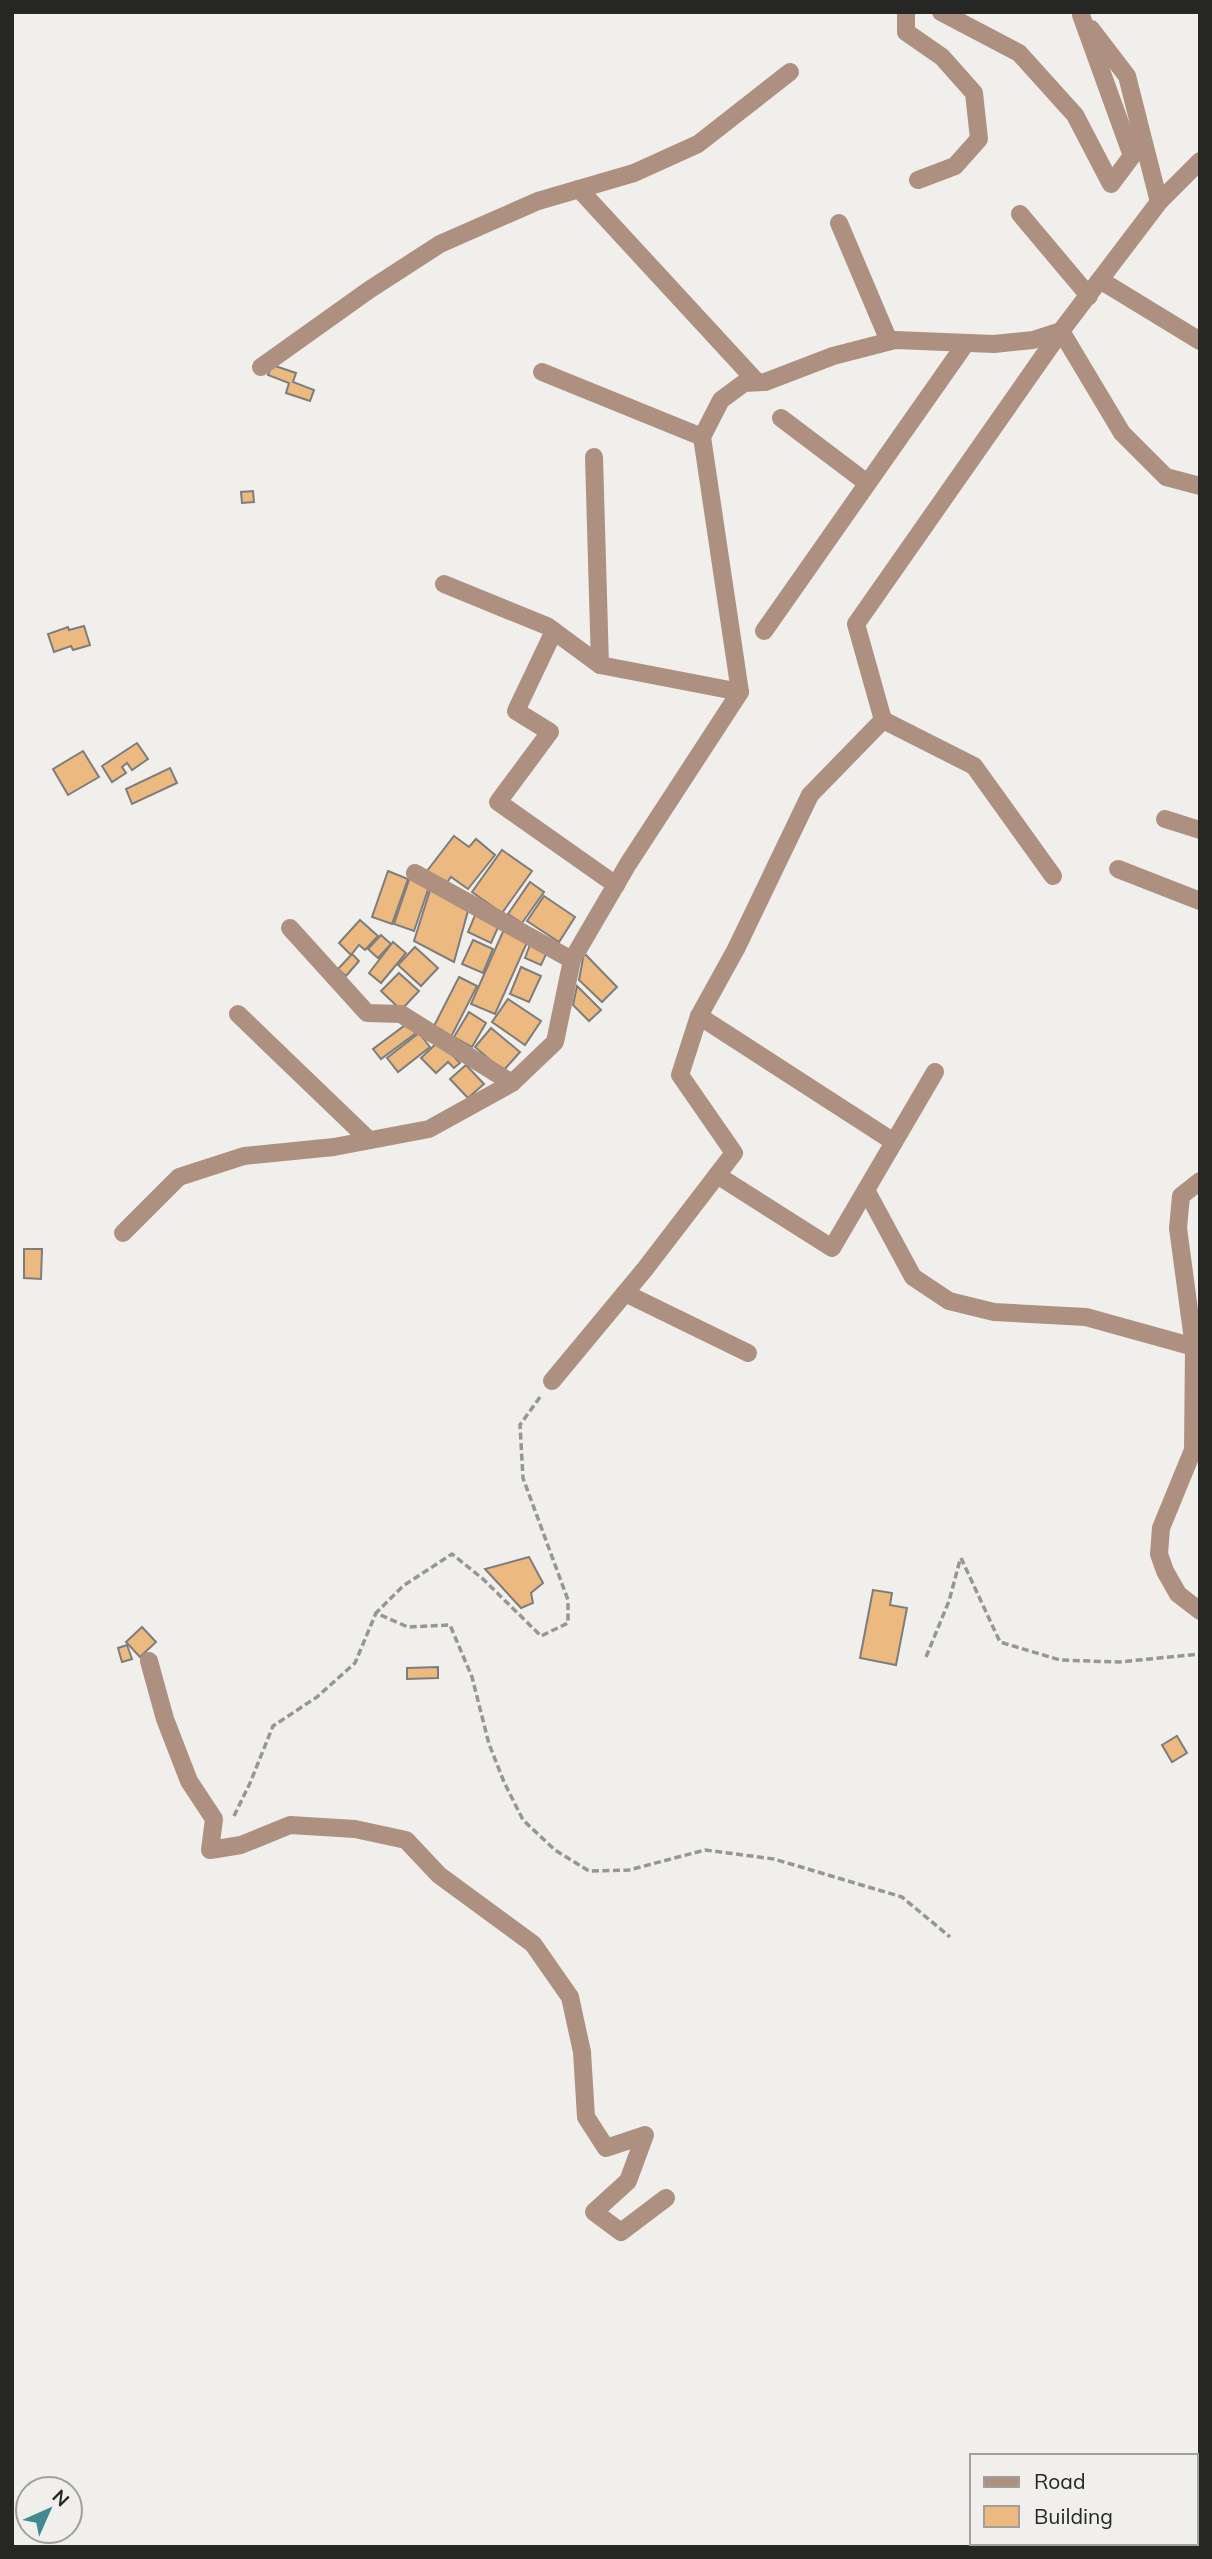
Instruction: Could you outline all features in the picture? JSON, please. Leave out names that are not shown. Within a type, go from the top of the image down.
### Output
[{"type":"street","points":[[906,12],[906,32],[942,57],[974,93],[979,139],[955,166],[918,180]]},
{"type":"street","points":[[941,12],[1019,53],[1075,116],[1111,184],[1132,156],[1079,14]]},
{"type":"street","points":[[1079,14],[1127,76],[1159,202]]},
{"type":"street","points":[[261,366],[440,244],[538,201],[634,173],[698,144],[789,72]]},
{"type":"street","points":[[1053,876],[974,766],[883,719],[856,624],[1061,331],[1159,202],[1200,161]]},
{"type":"street","points":[[579,189],[757,382]]},
{"type":"street","points":[[1020,214],[1089,296]]},
{"type":"street","points":[[839,223],[889,341]]},
{"type":"street","points":[[1100,281],[1200,341]]},
{"type":"street","points":[[123,1233],[179,1177],[244,1156],[334,1147],[429,1129],[512,1083],[555,1042],[572,960],[616,885],[740,692],[702,437],[721,400],[744,383],[765,382],[832,356],[889,341],[966,343],[1034,340],[1061,331]]},
{"type":"street","points":[[1061,331],[1122,433],[1166,477],[1200,486]]},
{"type":"street","points":[[764,631],[966,343]]},
{"type":"street","points":[[542,372],[702,437]]},
{"type":"street","points":[[780,418],[867,483]]},
{"type":"street","points":[[594,457],[600,665]]},
{"type":"street","points":[[444,584],[547,626],[600,665],[740,692]]},
{"type":"street","points":[[554,631],[516,711],[550,732],[498,802],[616,885]]},
{"type":"street","points":[[552,1381],[625,1293],[733,1153],[680,1075],[699,1016],[736,949],[810,795],[883,719]]},
{"type":"street","points":[[1165,820],[1200,830]]},
{"type":"street","points":[[1118,869],[1200,901]]},
{"type":"street","points":[[415,873],[572,960]]},
{"type":"street","points":[[290,928],[367,1013],[401,1014],[512,1083]]},
{"type":"street","points":[[238,1014],[369,1140]]},
{"type":"street","points":[[699,1016],[894,1142]]},
{"type":"street","points":[[717,1175],[832,1248],[935,1072]]},
{"type":"street","points":[[1200,1181],[1181,1196],[1178,1228],[1194,1347],[1193,1450],[1161,1528],[1159,1554],[1178,1594],[1200,1611]]},
{"type":"street","points":[[866,1190],[914,1277],[949,1301],[994,1312],[1086,1317],[1194,1347]]},
{"type":"street","points":[[625,1293],[748,1353]]},
{"type":"street","points":[[149,1661],[165,1719],[189,1781],[214,1819],[210,1850],[241,1846],[290,1825],[355,1829],[406,1840],[439,1875],[533,1944],[570,1997],[582,2052],[586,2117],[606,2148],[645,2136],[628,2181],[594,2212],[621,2232],[666,2198]]},
{"type":"path","points":[[217,1849],[250,1783],[273,1726],[317,1697],[355,1663],[376,1613],[403,1586],[452,1554],[483,1579],[541,1636],[568,1623],[568,1600],[523,1478],[520,1425],[552,1381]]},
{"type":"path","points":[[926,1657],[949,1601],[961,1558],[1000,1642],[1060,1660],[1118,1662],[1200,1654]]},
{"type":"path","points":[[376,1613],[408,1627],[450,1625],[472,1677],[489,1744],[523,1821],[555,1850],[589,1871],[629,1870],[705,1850],[774,1859],[902,1898],[950,1937]]},
{"type":"building","points":[[272,365],[296,373],[293,382],[314,390],[310,401],[286,393],[289,383],[268,375]]},
{"type":"building","points":[[253,491],[254,502],[242,503],[241,492]]},
{"type":"building","points":[[84,626],[90,645],[73,650],[71,646],[54,652],[48,634],[68,627],[69,630]]},
{"type":"building","points":[[137,743],[148,759],[132,770],[127,763],[122,767],[126,773],[112,782],[102,766]]},
{"type":"building","points":[[83,751],[99,777],[68,795],[53,769]]},
{"type":"building","points":[[170,768],[177,783],[132,804],[126,789]]},
{"type":"building","points":[[454,836],[469,847],[476,839],[495,855],[468,889],[451,877],[445,885],[427,871]]},
{"type":"building","points":[[502,850],[532,871],[502,913],[472,892]]},
{"type":"building","points":[[388,871],[408,879],[392,924],[372,917]]},
{"type":"building","points":[[410,877],[430,884],[414,931],[394,924]]},
{"type":"building","points":[[530,882],[544,892],[522,923],[508,914]]},
{"type":"building","points":[[431,887],[469,907],[454,962],[414,941]]},
{"type":"building","points":[[544,896],[575,917],[559,942],[527,921]]},
{"type":"building","points":[[476,913],[500,923],[491,943],[468,932]]},
{"type":"building","points":[[360,920],[378,936],[365,950],[359,945],[351,955],[339,943]]},
{"type":"building","points":[[505,927],[529,938],[495,1014],[471,1004]]},
{"type":"building","points":[[381,935],[391,944],[378,958],[368,949]]},
{"type":"building","points":[[473,940],[493,949],[483,973],[462,964]]},
{"type":"building","points":[[393,942],[406,953],[381,983],[369,973]]},
{"type":"building","points":[[531,942],[548,950],[541,965],[525,958]]},
{"type":"building","points":[[415,947],[438,968],[421,986],[398,965]]},
{"type":"building","points":[[584,953],[617,987],[602,1002],[579,980]]},
{"type":"building","points":[[352,954],[359,961],[346,976],[338,969]]},
{"type":"building","points":[[521,967],[541,976],[529,1002],[510,994]]},
{"type":"building","points":[[399,973],[419,991],[401,1010],[381,991]]},
{"type":"building","points":[[459,977],[477,986],[451,1037],[433,1028]]},
{"type":"building","points":[[577,986],[601,1010],[589,1021],[573,1005]]},
{"type":"building","points":[[508,999],[541,1021],[525,1045],[492,1022]]},
{"type":"building","points":[[469,1012],[486,1023],[472,1047],[454,1037]]},
{"type":"building","points":[[408,1023],[416,1033],[381,1059],[373,1049]]},
{"type":"building","points":[[491,1028],[520,1052],[503,1071],[475,1047]]},
{"type":"building","points":[[419,1033],[430,1047],[398,1072],[387,1058]]},
{"type":"building","points":[[439,1041],[460,1063],[454,1068],[448,1062],[436,1073],[421,1058]]},
{"type":"building","points":[[466,1065],[484,1084],[468,1098],[450,1079]]},
{"type":"building","points":[[24,1249],[42,1249],[41,1279],[24,1278]]},
{"type":"building","points":[[529,1557],[543,1583],[531,1593],[533,1603],[521,1608],[485,1569]]},
{"type":"building","points":[[873,1590],[892,1593],[890,1605],[907,1608],[896,1665],[860,1658]]},
{"type":"building","points":[[142,1627],[156,1642],[140,1657],[126,1642]]},
{"type":"building","points":[[127,1645],[132,1659],[122,1662],[118,1648]]},
{"type":"building","points":[[438,1667],[438,1678],[407,1679],[407,1668]]},
{"type":"building","points":[[1177,1736],[1187,1753],[1172,1762],[1162,1745]]}]
